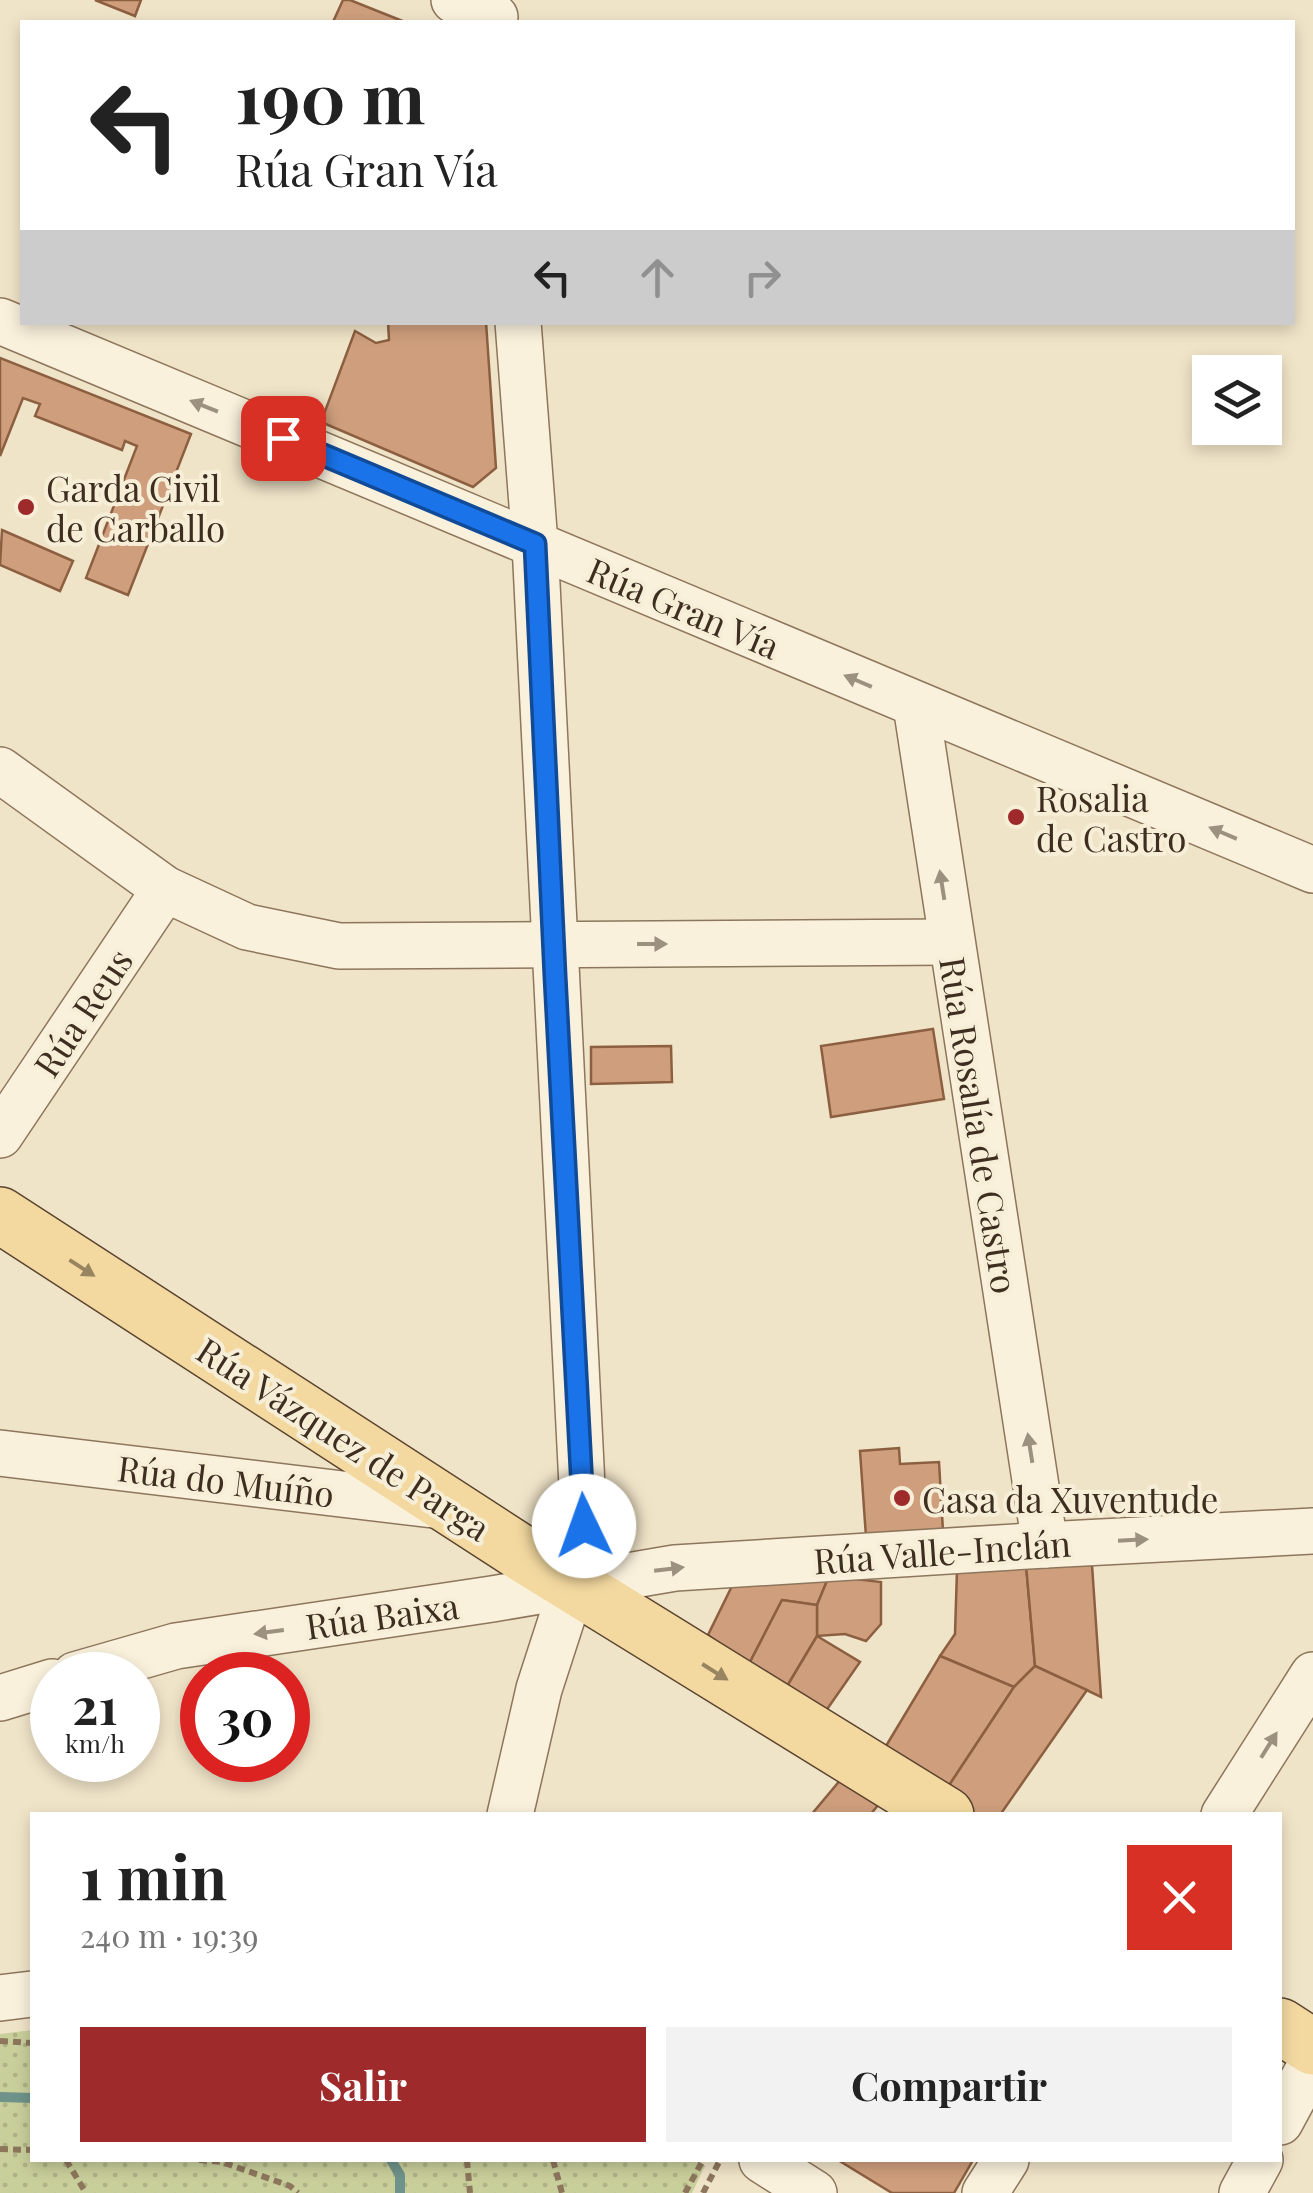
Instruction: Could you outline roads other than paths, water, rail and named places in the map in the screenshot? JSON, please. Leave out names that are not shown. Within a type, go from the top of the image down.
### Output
[{"type":"main road","name":"Rúa Vázquez de Parga","points":[[0,1215],[572,1584],[941,1812]]},
{"type":"main road","points":[[1282,2027],[1313,2047]]},
{"type":"street","points":[[454,0],[495,13]]},
{"type":"street","name":"Rúa Gran Vía","points":[[0,321],[1313,870]]},
{"type":"street","points":[[511,1812],[539,1689],[572,1584],[584,1526],[535,544],[518,325]]},
{"type":"street","name":"Rúa Rosalía de Castro","points":[[916,706],[1044,1544]]},
{"type":"street","points":[[0,770],[165,889],[247,927],[339,946],[951,942]]},
{"type":"street","name":"Rúa Reus","points":[[0,1135],[165,889]]},
{"type":"street","name":"Rúa do Muíño","points":[[0,1453],[452,1507]]},
{"type":"street","name":"Rúa Valle-Inclán","points":[[572,1584],[675,1568],[1313,1531]]},
{"type":"street","name":"Rúa Baixa","points":[[155,1652],[572,1584]]},
{"type":"street","points":[[1226,1812],[1313,1675]]},
{"type":"street","points":[[0,1698],[30,1689]]},
{"type":"street","points":[[0,1998],[30,1994]]},
{"type":"street","points":[[1282,2118],[1313,2061]]},
{"type":"street","points":[[985,2193],[1005,2162]]},
{"type":"street","points":[[1242,2193],[1259,2162]]},
{"type":"street","points":[[772,2163],[814,2193]]},
{"type":"waterway","points":[[0,2097],[30,2098]]},
{"type":"waterway","points":[[392,2162],[400,2175],[400,2193]]},
{"type":"place","name":"Garda Civil de Carballo","points":[[26,507]]},
{"type":"place","name":"Rosalia de Castro","points":[[1016,817]]},
{"type":"place","name":"Casa da Xuventude","points":[[902,1498]]}]
